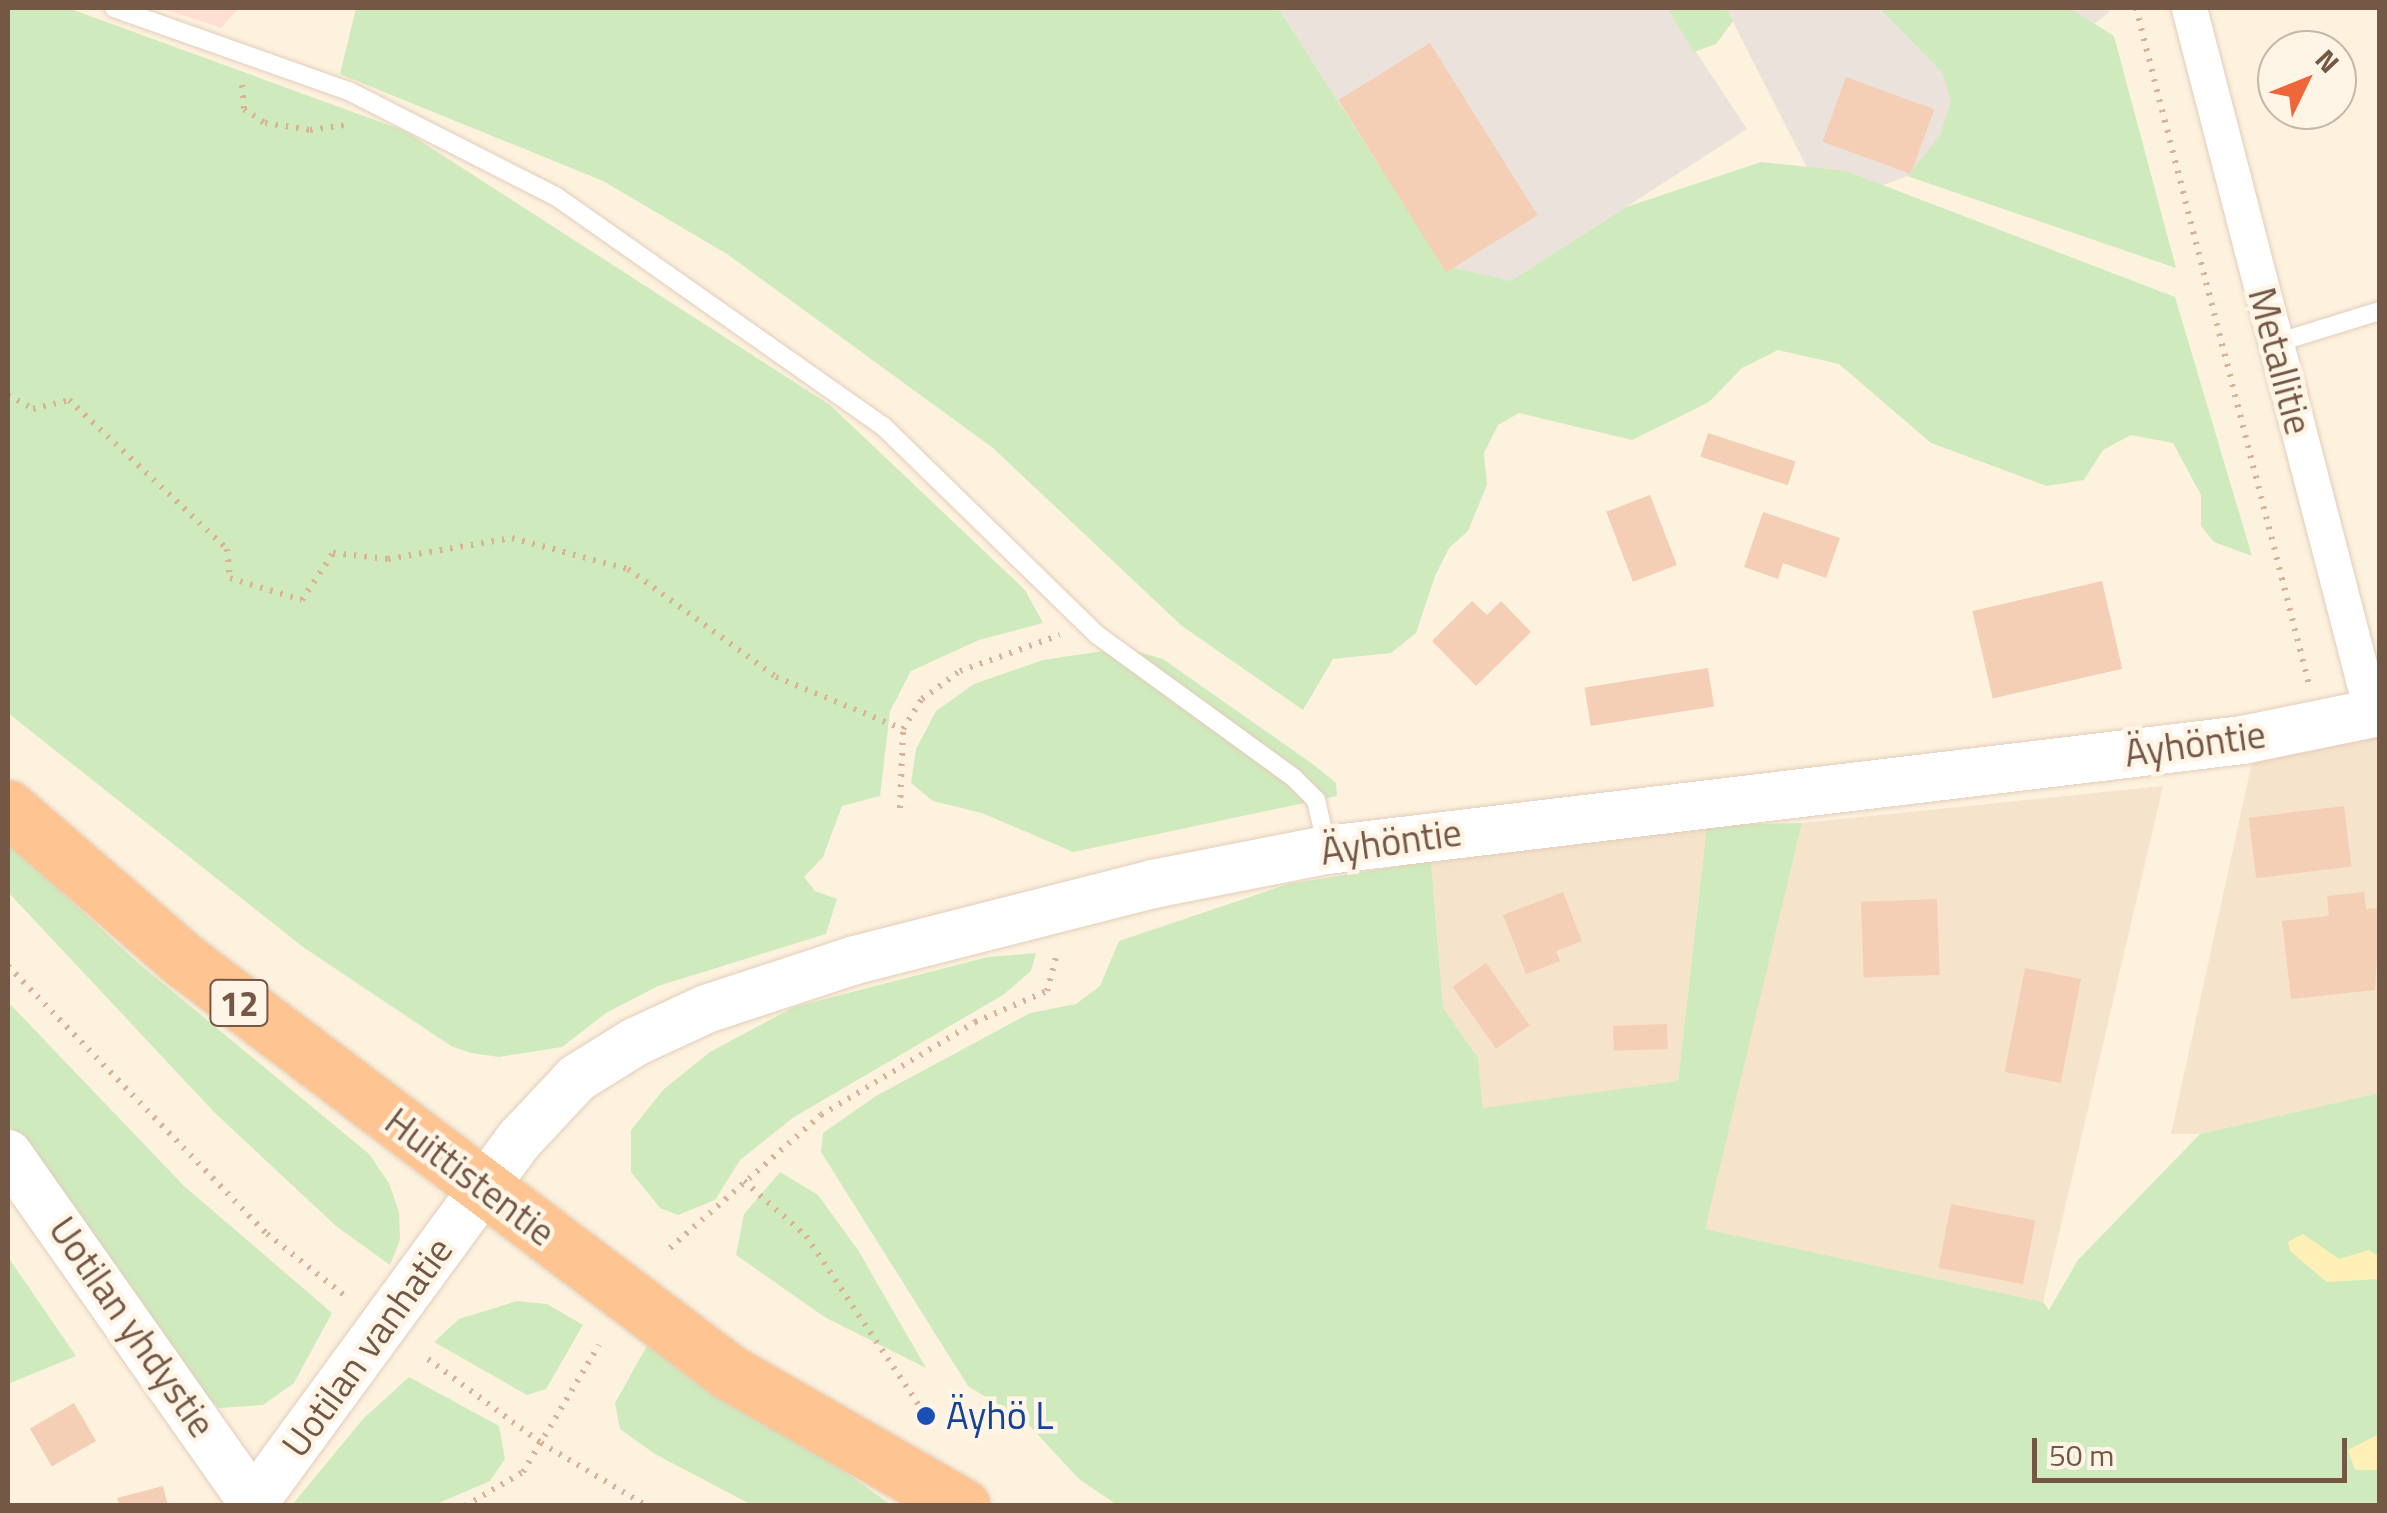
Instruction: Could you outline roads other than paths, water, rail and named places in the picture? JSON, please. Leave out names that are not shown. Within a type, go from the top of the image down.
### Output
[{"type":"highway","name":"Huittistentie","points":[[8,808],[186,962],[730,1372],[962,1506]]},
{"type":"main road","name":"Äyhöntie","points":[[481,1186],[577,1078],[635,1042],[706,1009],[855,960],[1328,850],[2243,740],[2376,713]]},
{"type":"main road","name":"Uotilan yhdystie","points":[[8,1154],[252,1504]]},
{"type":"main road","name":"Uotilan vanhatie","points":[[252,1504],[386,1326],[481,1186]]},
{"type":"street","name":"Metallitie","points":[[2189,8],[2376,713]]},
{"type":"lane","points":[[114,8],[393,111],[557,197],[883,426],[1096,634],[1294,778],[1316,800],[1328,850]]},
{"type":"lane","points":[[2276,343],[2380,312]]},
{"type":"place","name":"Äyhö L","points":[[926,1416]]}]
